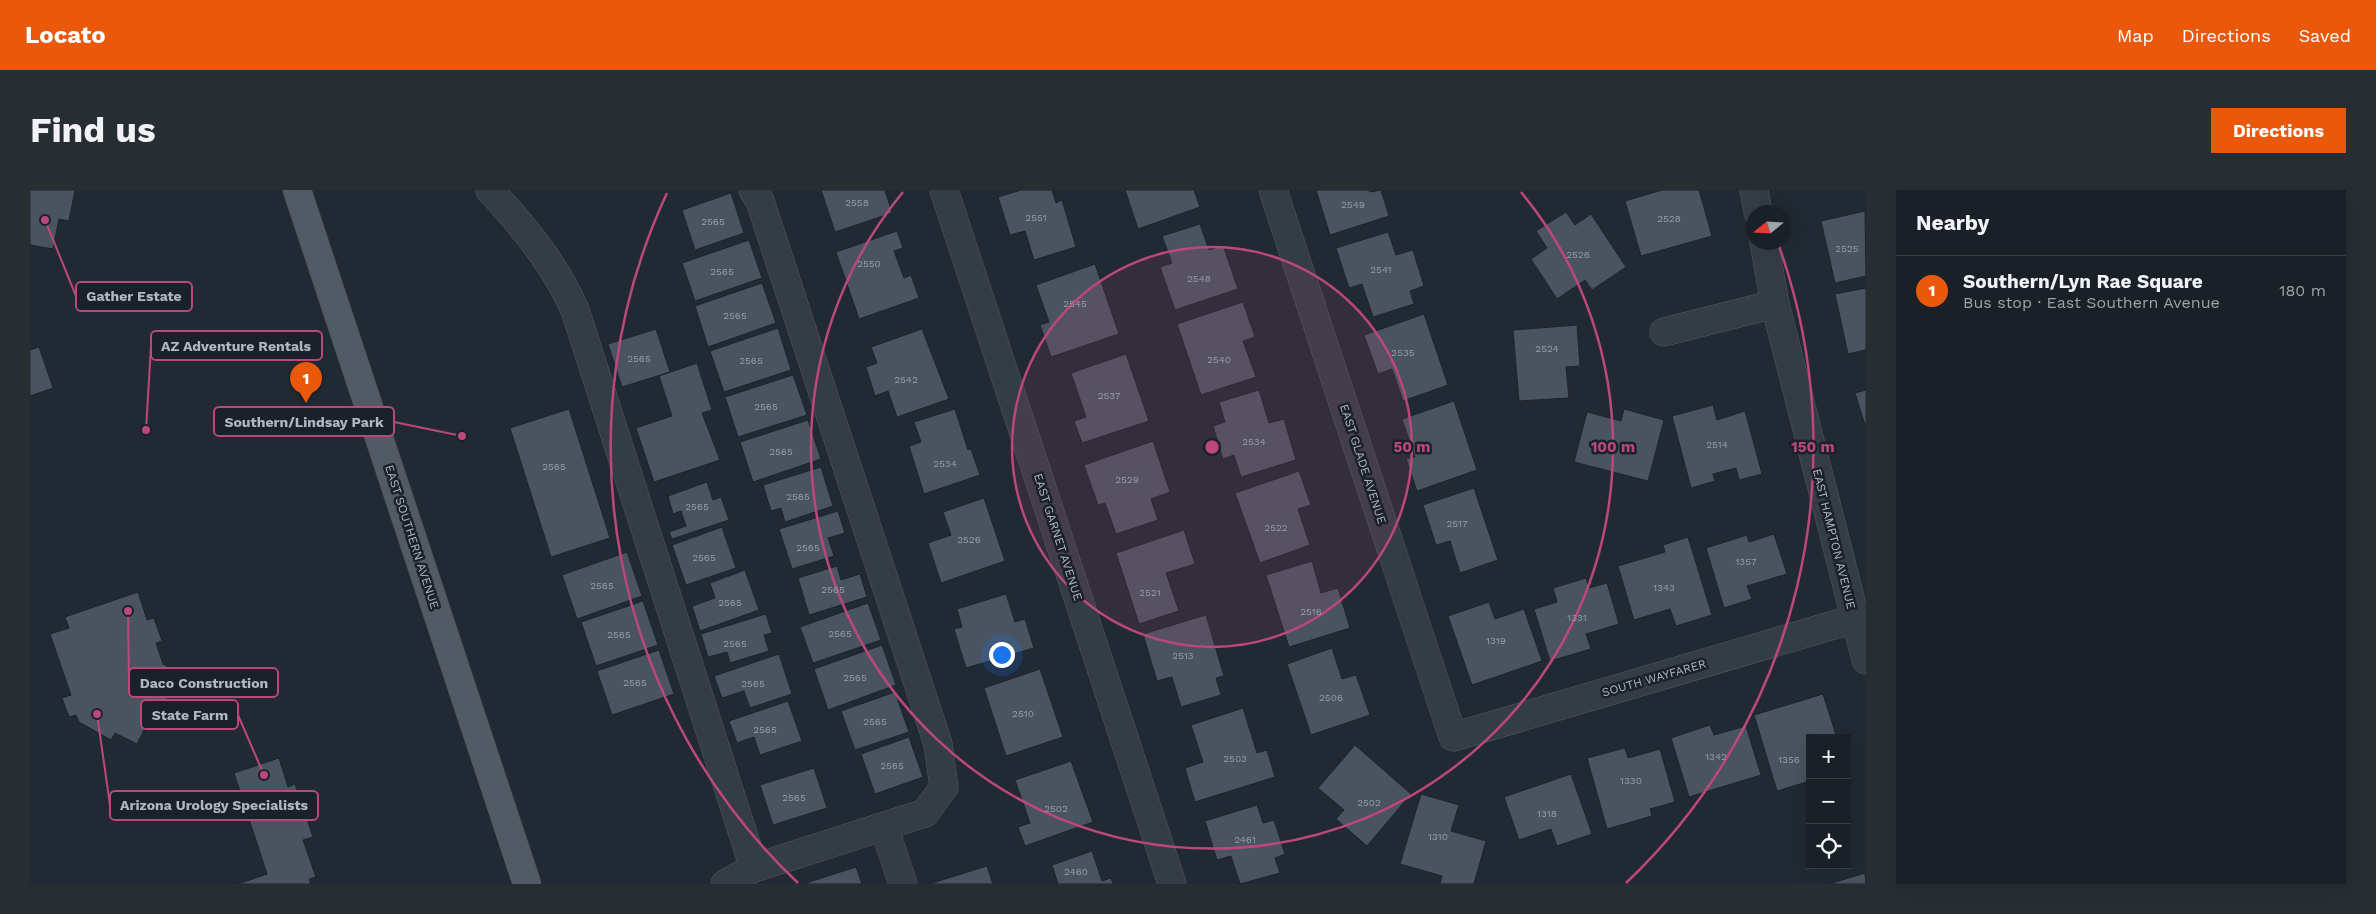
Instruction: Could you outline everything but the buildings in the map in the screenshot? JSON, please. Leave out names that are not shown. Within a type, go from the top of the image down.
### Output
[{"type":"main road","name":"EAST SOUTHERN AVENUE","points":[[297,190],[528,884]]},
{"type":"street","points":[[490,190],[530,234],[569,296],[575,310],[754,868]]},
{"type":"street","points":[[725,884],[754,868],[925,813],[944,787],[938,744],[763,210],[753,190]]},
{"type":"street","name":"EAST GARNET AVENUE","points":[[944,190],[1172,884]]},
{"type":"street","name":"EAST GLADE AVENUE","points":[[1273,190],[1453,737]]},
{"type":"street","points":[[1754,190],[1757,205]]},
{"type":"street","name":"EAST HAMPTON AVENUE","points":[[1765,250],[1775,304],[1866,660]]},
{"type":"street","points":[[1664,332],[1775,304]]},
{"type":"street","name":"SOUTH WAYFARER","points":[[1453,737],[1854,619]]},
{"type":"street","points":[[884,827],[903,884]]},
{"type":"place","name":"Gather Estate","points":[[45,220]]},
{"type":"place","name":"Southern/Lyn Rae Square","points":[[306,403]]},
{"type":"place","name":"AZ Adventure Rentals","points":[[146,430]]},
{"type":"place","name":"Southern/Lindsay Park","points":[[462,436]]},
{"type":"place","name":"Daco Construction","points":[[128,611]]},
{"type":"place","name":"Arizona Urology Specialists","points":[[97,714]]},
{"type":"place","name":"State Farm","points":[[264,775]]}]
